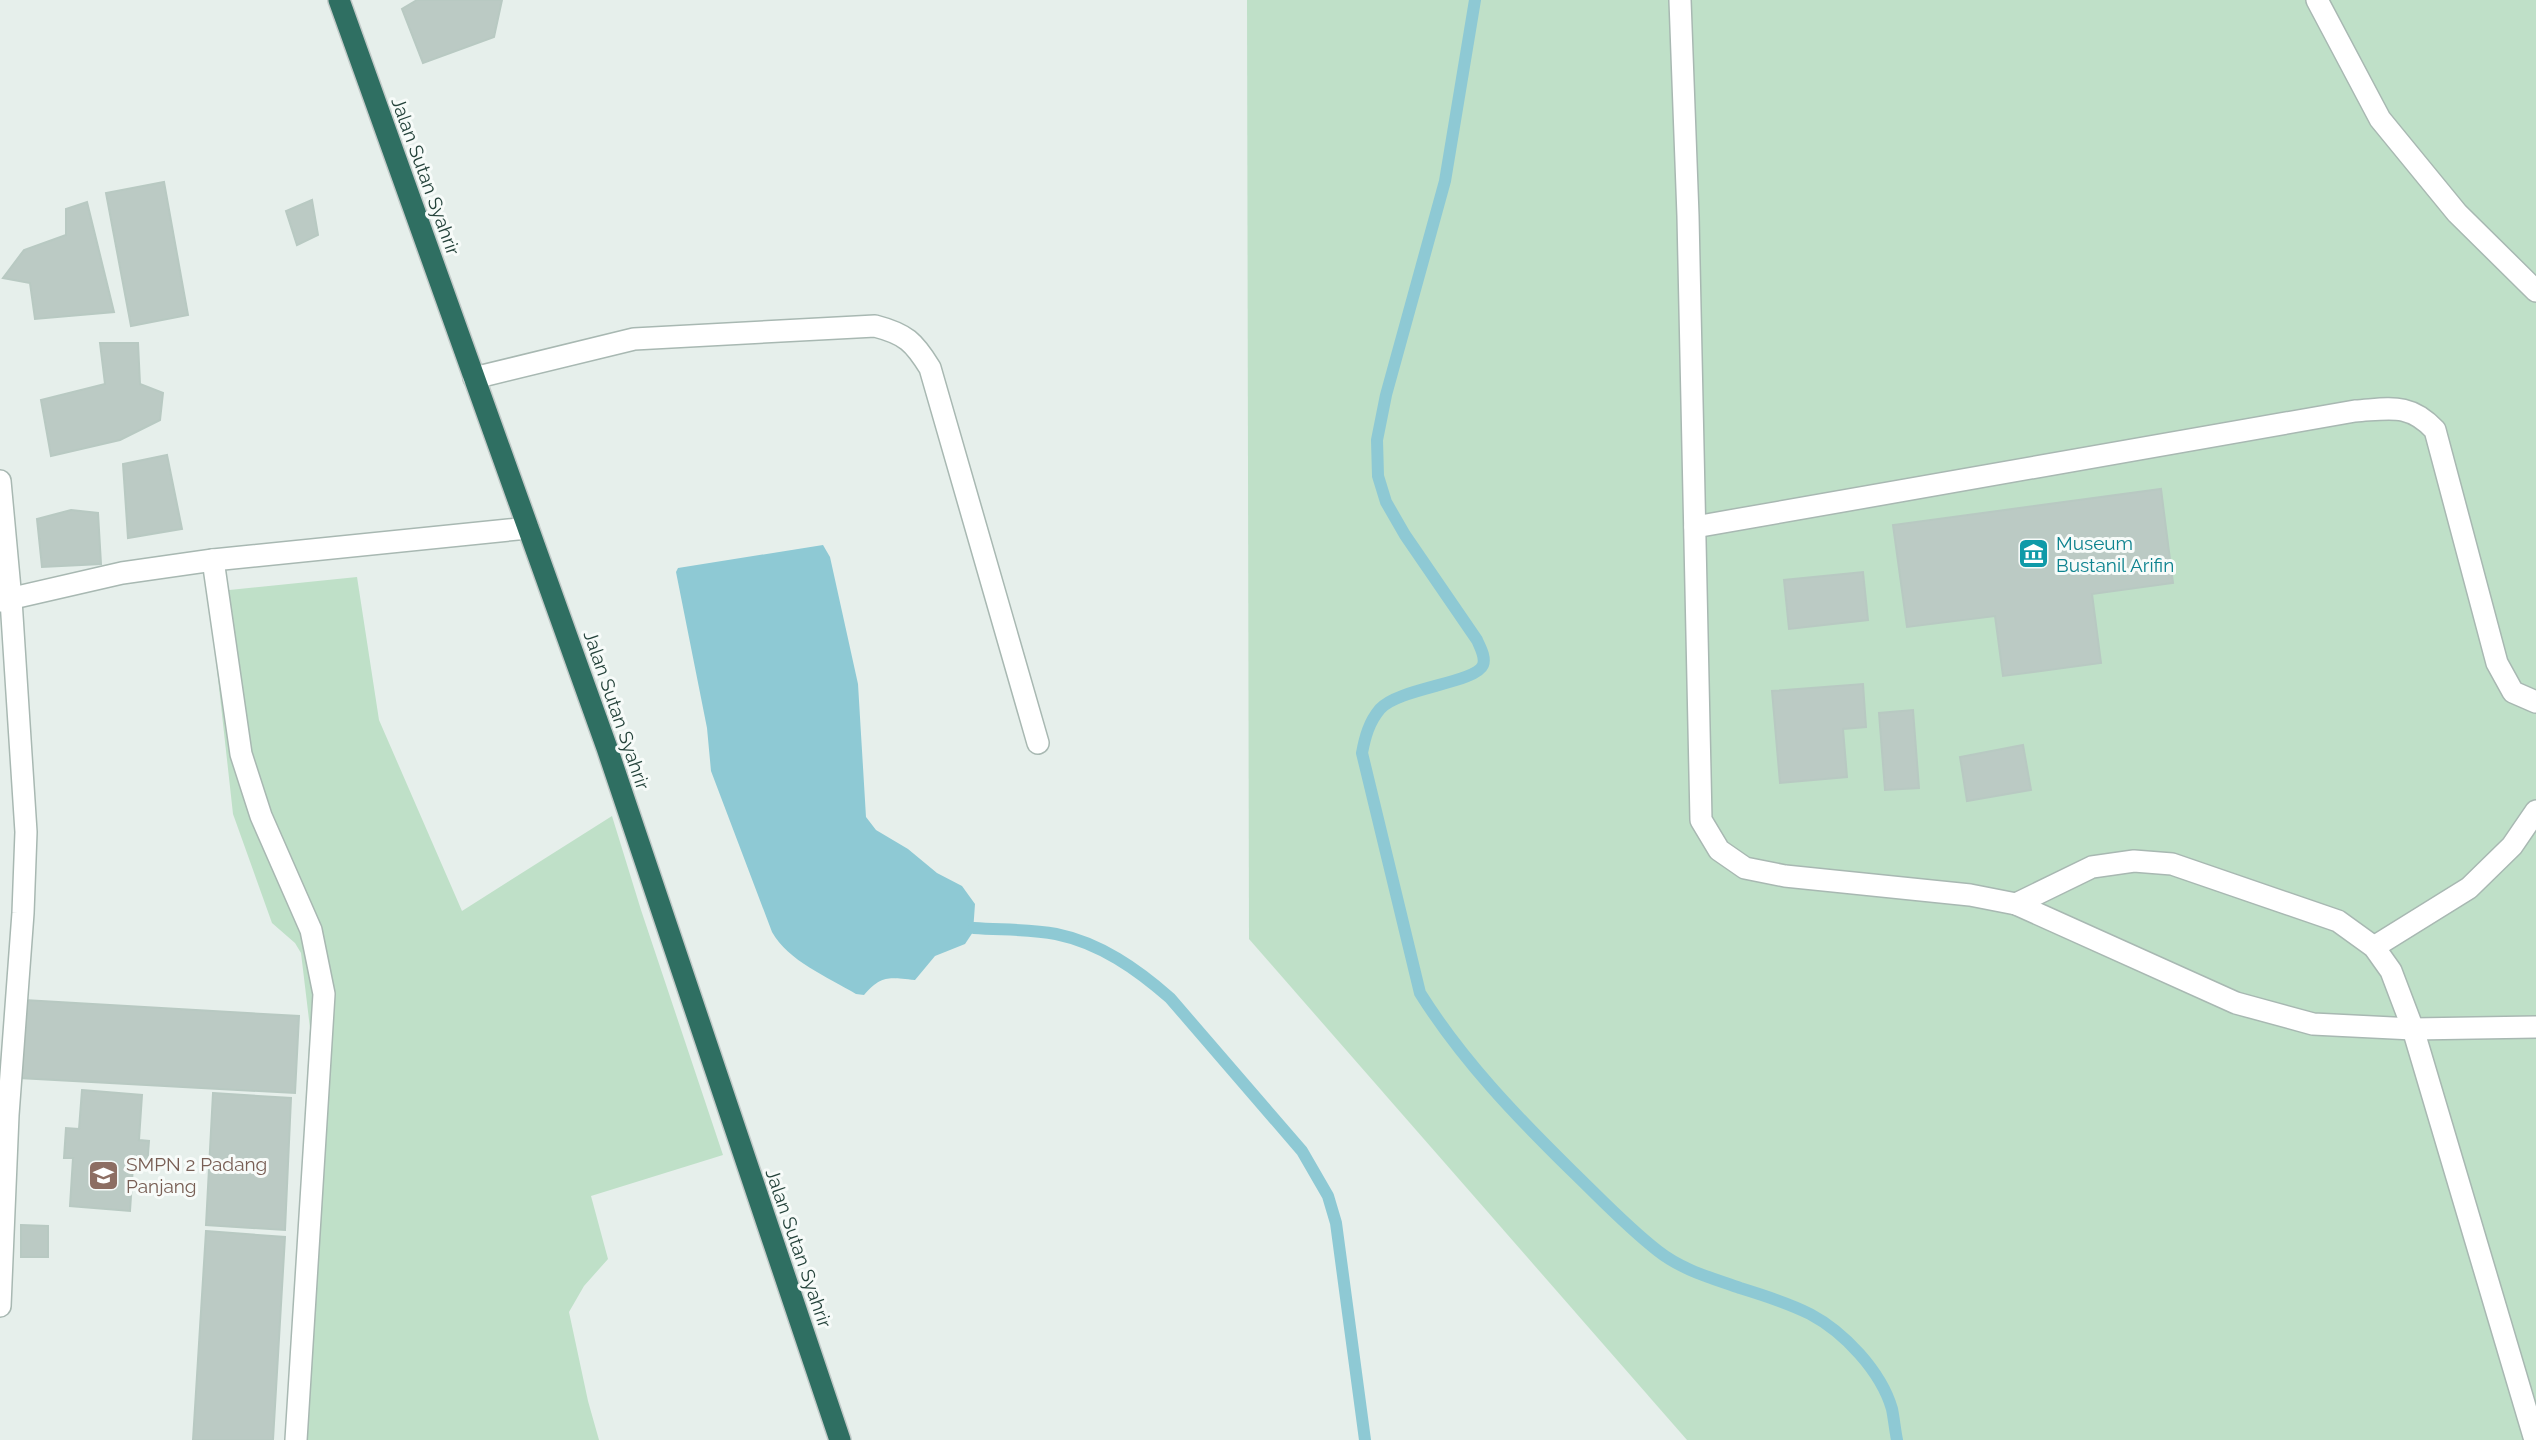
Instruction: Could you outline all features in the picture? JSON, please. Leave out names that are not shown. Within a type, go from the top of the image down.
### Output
[{"type":"highway","name":"Jalan Sutan Syahrir","points":[[340,0],[607,748],[840,1440]]},
{"type":"street","points":[[1679,0],[1688,216],[1701,820],[1719,850],[1745,868],[1785,876],[1970,895],[2016,904],[2236,1003],[2314,1024],[2413,1029],[2536,1027]]},
{"type":"street","points":[[2317,0],[2380,119],[2457,213],[2536,291]]},
{"type":"street","points":[[474,378],[634,339],[875,326],[896,331],[915,344],[930,368],[1038,743]]},
{"type":"street","points":[[1695,527],[2355,411],[2397,408],[2422,416],[2435,430],[2497,663],[2513,692],[2536,702]]},
{"type":"street","points":[[0,481],[6,601],[26,832],[23,913],[8,1115],[0,1306]]},
{"type":"street","points":[[6,601],[122,573],[213,560],[528,528]]},
{"type":"street","points":[[213,560],[241,754],[261,816],[311,930],[324,994],[296,1440]]},
{"type":"street","points":[[2374,947],[2469,888],[2512,846],[2536,811]]},
{"type":"street","points":[[2016,904],[2092,867],[2134,861],[2172,864],[2338,921],[2374,947],[2391,971],[2413,1029],[2535,1440]]},
{"type":"green space","points":[[1247,0],[2536,0],[2536,1440],[1687,1440],[1249,939]]},
{"type":"green space","points":[[357,577],[379,720],[462,911],[612,816],[723,1155],[591,1196],[608,1259],[584,1286],[569,1312],[599,1440],[287,1440],[310,1028],[301,953],[295,943],[272,923],[233,814],[210,592]]},
{"type":"water","points":[[823,545],[830,557],[858,684],[866,817],[876,830],[908,849],[937,873],[962,886],[975,904],[973,932],[965,944],[935,956],[915,980],[881,980],[864,995],[856,994],[798,960],[772,932],[711,771],[707,728],[676,572],[678,568]]},
{"type":"building","points":[[417,0],[502,0],[494,37],[423,63],[402,9]]},
{"type":"building","points":[[164,182],[188,315],[131,326],[106,193]]},
{"type":"building","points":[[312,200],[318,235],[297,245],[286,211]]},
{"type":"building","points":[[87,202],[114,312],[35,319],[30,283],[3,278],[24,250],[66,235],[66,209]]},
{"type":"building","points":[[100,343],[138,343],[140,384],[163,393],[160,420],[120,440],[51,456],[41,400],[105,384]]},
{"type":"building","points":[[167,455],[182,529],[128,538],[123,464]]},
{"type":"building","name":"Museum Bustanil Arifin","points":[[2161,489],[2173,583],[2092,594],[2101,663],[2003,676],[1995,616],[1907,627],[1893,525]]},
{"type":"building","points":[[71,510],[98,513],[101,564],[42,567],[37,519]]},
{"type":"building","points":[[1863,572],[1868,620],[1789,629],[1784,580]]},
{"type":"building","points":[[1863,684],[1866,727],[1843,729],[1847,777],[1780,783],[1772,691]]},
{"type":"building","points":[[1913,710],[1919,788],[1885,790],[1879,713]]},
{"type":"building","points":[[2023,745],[2031,790],[1967,801],[1960,757]]},
{"type":"building","points":[[24,1000],[299,1016],[295,1093],[19,1078]]},
{"type":"building","points":[[82,1090],[142,1095],[139,1140],[149,1141],[147,1167],[133,1166],[130,1211],[70,1206],[73,1158],[64,1158],[66,1128],[79,1129]]},
{"type":"building","points":[[213,1093],[291,1098],[285,1230],[206,1225]]},
{"type":"building","points":[[21,1225],[48,1226],[48,1257],[21,1257]]},
{"type":"building","points":[[206,1231],[285,1237],[273,1440],[193,1440]]},
{"type":"waterway","points":[[1475,0],[1445,181],[1386,395],[1377,440],[1378,476],[1386,502],[1405,535],[1477,640],[1484,659],[1483,665],[1466,677],[1389,702],[1373,719],[1362,753],[1420,993],[1436,1018],[1510,1108],[1603,1202],[1647,1242],[1667,1258],[1687,1268],[1810,1314],[1848,1342],[1870,1367],[1887,1395],[1897,1440]]},
{"type":"waterway","points":[[974,928],[1056,934],[1088,944],[1131,967],[1170,998],[1302,1151],[1328,1196],[1336,1223],[1365,1440]]},
{"type":"place","name":"Museum Bustanil Arifin","points":[[2033,554]]},
{"type":"place","name":"SMPN 2 Padang Panjang","points":[[103,1175]]}]
